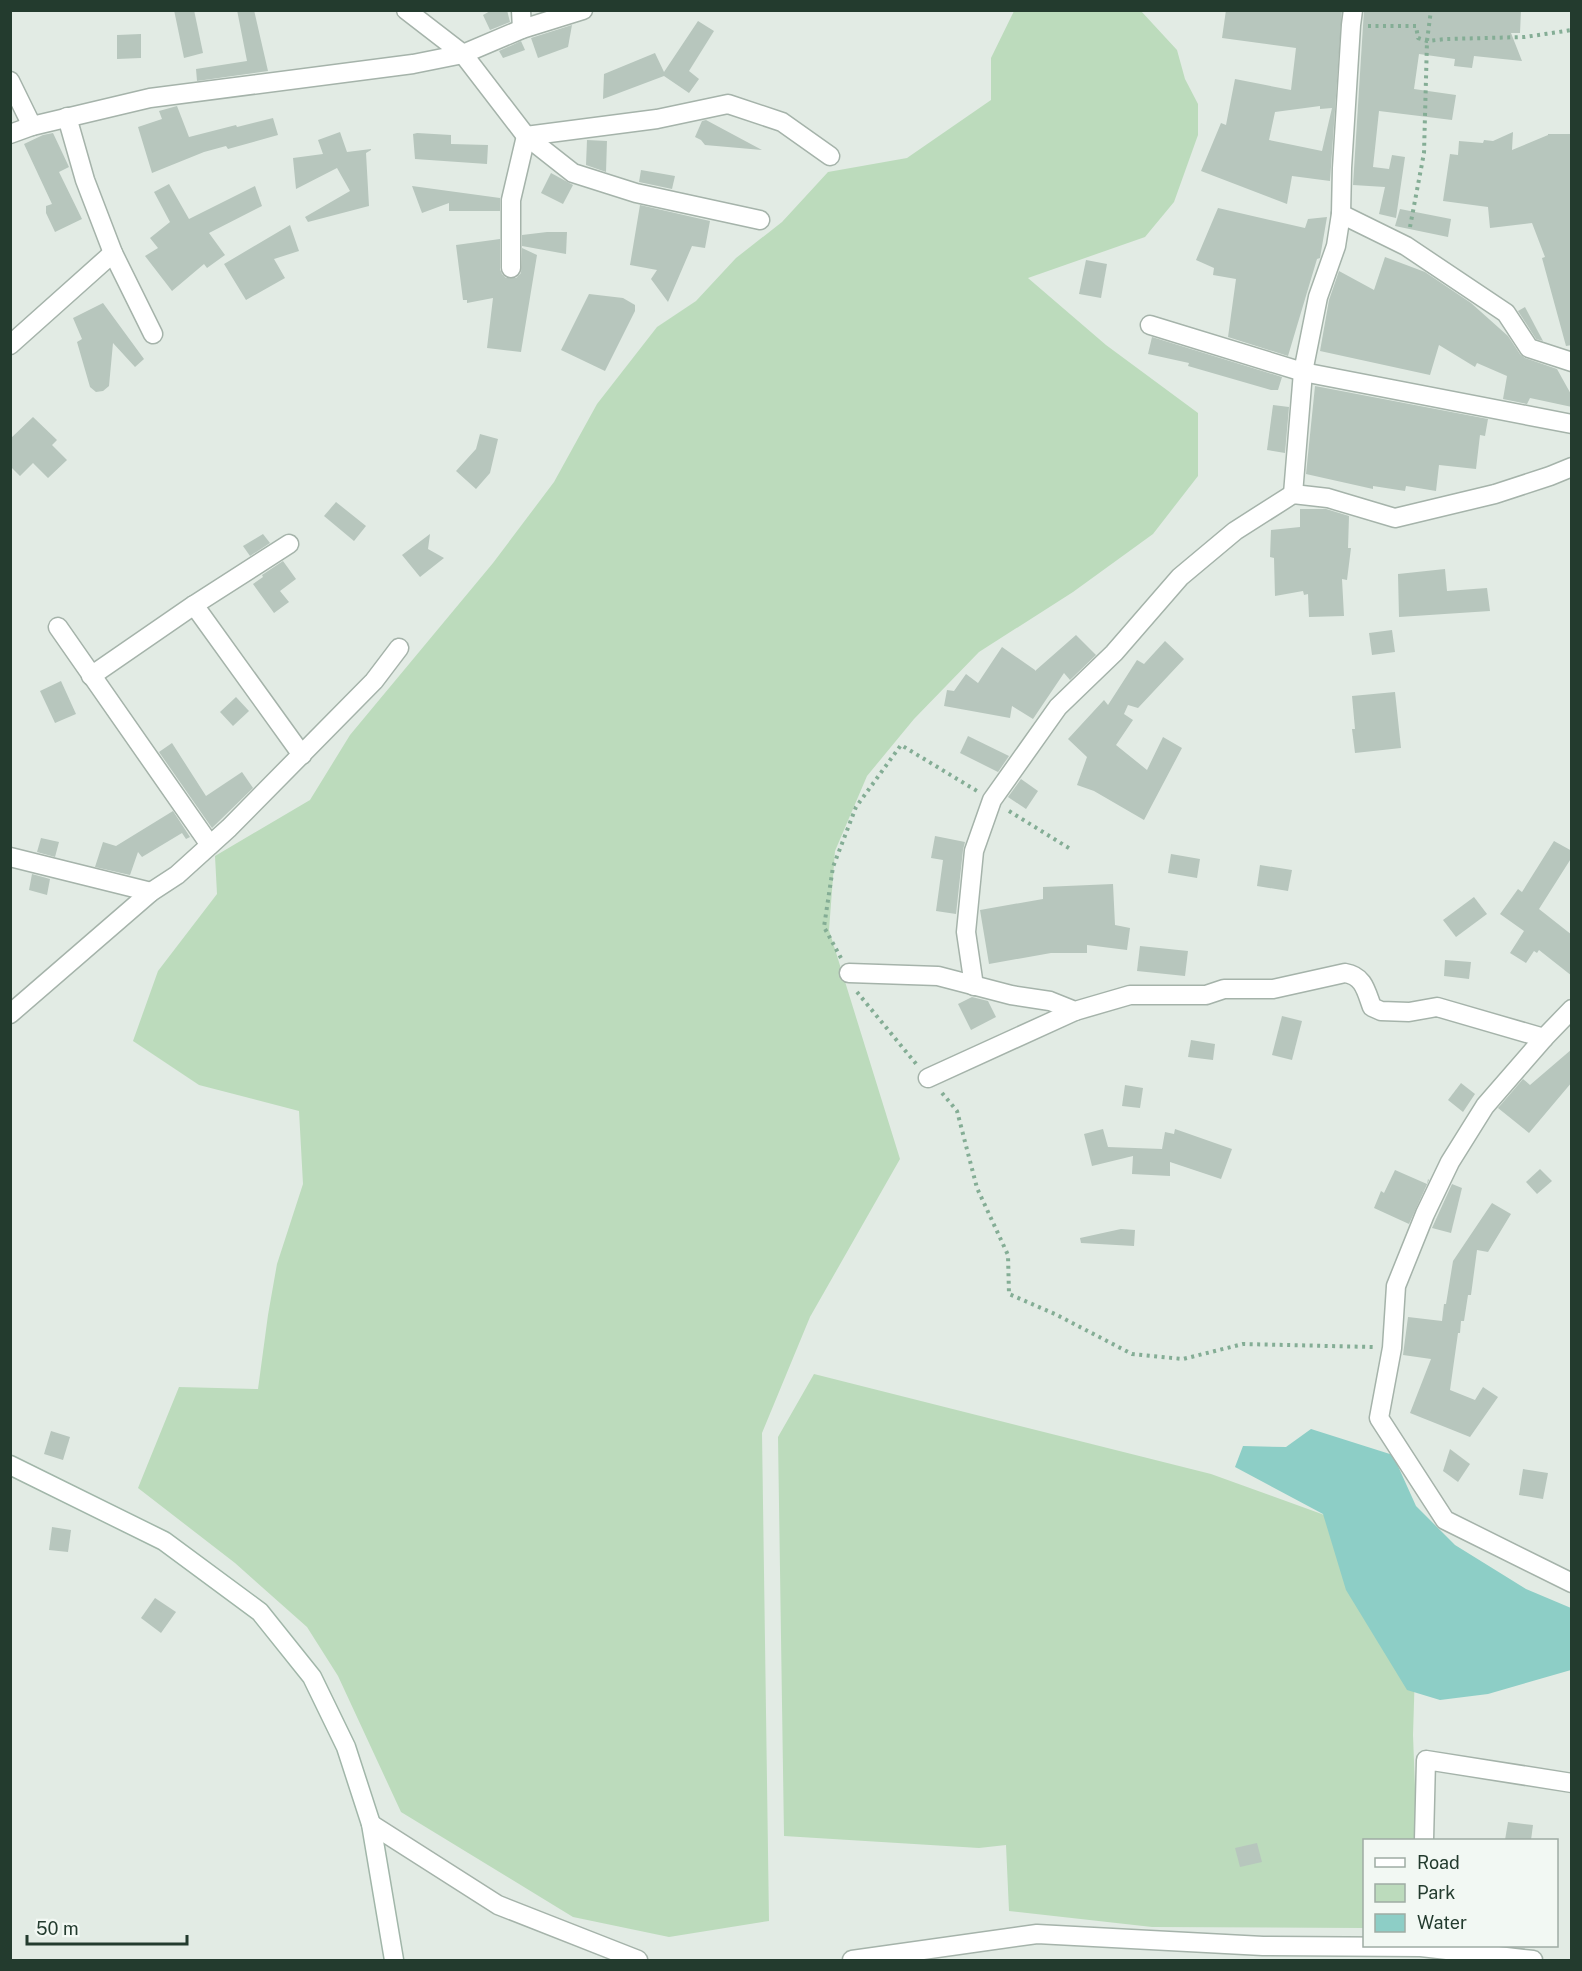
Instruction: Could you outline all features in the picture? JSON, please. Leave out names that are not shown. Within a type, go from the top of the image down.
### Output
[{"type":"street","points":[[406,10],[463,54],[526,136],[573,173],[636,193],[760,220]]},
{"type":"street","points":[[521,10],[522,30]]},
{"type":"street","points":[[10,134],[67,117],[150,98],[413,64],[463,54],[522,30],[583,10]]},
{"type":"street","points":[[1293,494],[1303,372],[1318,297],[1336,246],[1341,214],[1352,18]]},
{"type":"street","points":[[10,81],[32,126]]},
{"type":"street","points":[[526,136],[657,119],[728,104],[782,122],[830,156]]},
{"type":"street","points":[[67,117],[85,180],[113,253],[153,333]]},
{"type":"street","points":[[511,268],[511,200],[526,136]]},
{"type":"street","points":[[1341,214],[1406,246],[1506,314],[1529,348],[1572,362]]},
{"type":"street","points":[[10,345],[113,253]]},
{"type":"street","points":[[1150,325],[1303,372],[1572,424]]},
{"type":"street","points":[[974,986],[966,932],[975,851],[992,800],[1058,707],[1114,653],[1180,577],[1235,531],[1293,494],[1328,498],[1395,518],[1495,494],[1572,467]]},
{"type":"street","points":[[91,676],[194,605],[289,544]]},
{"type":"street","points":[[194,605],[302,755]]},
{"type":"street","points":[[58,627],[210,845]]},
{"type":"street","points":[[12,1010],[151,892],[177,875],[210,845],[374,681],[399,648]]},
{"type":"street","points":[[10,857],[151,892]]},
{"type":"street","points":[[849,973],[938,976],[1011,995],[1050,1001],[1075,1011]]},
{"type":"street","points":[[928,1078],[1075,1011],[1130,994],[1206,995],[1224,989],[1273,989],[1345,973],[1355,974],[1361,981],[1372,1007],[1381,1011],[1409,1012],[1437,1007],[1544,1038]]},
{"type":"street","points":[[1572,1009],[1485,1106],[1450,1162],[1425,1214],[1396,1286],[1392,1348],[1379,1418],[1445,1520],[1572,1582]]},
{"type":"street","points":[[10,1465],[164,1541],[260,1612],[312,1677],[346,1747],[371,1824],[394,1960]]},
{"type":"street","points":[[1424,1839],[1426,1760],[1572,1783]]},
{"type":"street","points":[[371,1824],[498,1905],[638,1960]]},
{"type":"street","points":[[852,1960],[1037,1934],[1263,1946],[1423,1951],[1533,1960]]},
{"type":"path","points":[[1406,246],[1424,153],[1427,41],[1431,10]]},
{"type":"path","points":[[1352,18],[1402,27],[1416,26],[1418,38],[1427,41],[1525,37],[1572,30]]},
{"type":"path","points":[[1072,850],[901,745],[856,807],[834,867],[824,927],[858,995],[957,1111],[976,1188],[1008,1255],[1009,1294],[1055,1314],[1132,1354],[1183,1359],[1243,1344],[1392,1348]]},
{"type":"green space","points":[[1014,11],[1141,11],[1177,50],[1185,79],[1198,104],[1198,135],[1174,202],[1145,237],[1028,278],[1106,345],[1198,413],[1198,476],[1153,534],[1073,592],[979,652],[914,719],[867,776],[835,851],[829,930],[900,1159],[810,1317],[762,1433],[769,1921],[669,1937],[573,1917],[401,1812],[338,1676],[307,1627],[235,1563],[138,1488],[179,1387],[258,1389],[277,1264],[303,1184],[299,1111],[199,1085],[133,1041],[158,971],[217,894],[215,856],[310,800],[350,735],[493,563],[554,482],[597,404],[657,327],[696,301],[736,258],[782,222],[828,172],[907,158],[991,100],[991,58]]},
{"type":"green space","points":[[814,1374],[1211,1474],[1330,1517],[1415,1670],[1413,1735],[1417,1839],[1363,1839],[1363,1928],[1152,1927],[1009,1911],[1006,1845],[979,1848],[784,1836],[778,1437]]},
{"type":"water","points":[[1311,1429],[1393,1455],[1416,1506],[1455,1545],[1526,1589],[1571,1608],[1571,1670],[1488,1694],[1440,1700],[1407,1690],[1346,1590],[1323,1514],[1235,1467],[1243,1446],[1286,1447]]},
{"type":"building","points":[[174,10],[194,10],[203,53],[184,58]]},
{"type":"building","points":[[237,10],[254,10],[268,71],[197,81],[196,69],[247,61]]},
{"type":"building","points":[[492,10],[507,10],[510,22],[490,30],[483,15]]},
{"type":"building","points":[[1226,10],[1342,10],[1330,181],[1292,176],[1287,204],[1201,171],[1221,123],[1226,125],[1235,79],[1291,90],[1296,48],[1222,38]],"holes":[[[1320,106],[1320,109],[1332,108],[1322,151],[1269,140],[1275,112]]]},
{"type":"building","points":[[1364,10],[1521,10],[1520,33],[1511,33],[1522,61],[1474,56],[1472,68],[1454,66],[1455,59],[1419,54],[1414,89],[1456,95],[1452,120],[1379,111],[1373,167],[1389,169],[1392,155],[1405,157],[1396,218],[1379,214],[1385,187],[1353,185]]},
{"type":"building","points":[[698,21],[714,31],[689,71],[699,79],[689,93],[664,76],[603,99],[604,74],[655,53],[664,72]]},
{"type":"building","points":[[572,25],[568,47],[538,58],[531,38]]},
{"type":"building","points":[[141,34],[141,58],[117,59],[117,35]]},
{"type":"building","points":[[521,41],[525,50],[503,58],[499,51]]},
{"type":"building","points":[[177,106],[189,137],[273,118],[278,135],[228,149],[226,146],[204,152],[152,173],[138,127],[162,119],[159,111]]},
{"type":"building","points":[[706,120],[762,150],[705,145],[695,137],[702,121]]},
{"type":"building","points":[[340,132],[347,152],[371,149],[366,153],[369,206],[308,222],[305,217],[350,191],[337,168],[296,189],[293,158],[323,154],[318,140]]},
{"type":"building","points":[[1513,132],[1512,150],[1548,134],[1572,134],[1572,345],[1566,346],[1542,258],[1545,257],[1532,223],[1490,228],[1488,207],[1443,201],[1450,154],[1458,155],[1459,141],[1483,143],[1484,140],[1493,141]]},
{"type":"building","points":[[53,133],[69,167],[59,172],[82,219],[55,232],[46,213],[46,206],[52,204],[24,144]]},
{"type":"building","points":[[413,134],[451,135],[451,144],[488,145],[487,164],[415,159]]},
{"type":"building","points":[[587,140],[607,141],[606,172],[586,165]]},
{"type":"building","points":[[641,170],[675,176],[672,189],[639,182]]},
{"type":"building","points":[[551,173],[573,185],[563,204],[541,193]]},
{"type":"building","points":[[169,184],[189,219],[255,186],[262,206],[209,233],[225,255],[207,268],[204,264],[172,291],[145,256],[158,248],[150,238],[170,222],[154,192]]},
{"type":"building","points":[[412,186],[500,198],[500,211],[449,211],[449,203],[422,213]]},
{"type":"building","points":[[640,205],[710,221],[705,248],[692,246],[668,302],[651,279],[657,270],[630,265]]},
{"type":"building","points":[[1218,208],[1305,228],[1308,219],[1327,217],[1320,258],[1317,259],[1288,356],[1228,337],[1236,279],[1213,275],[1214,268],[1196,260]]},
{"type":"building","points":[[1400,209],[1451,219],[1448,237],[1395,226]]},
{"type":"building","points":[[290,225],[299,251],[274,259],[285,278],[246,300],[224,264]]},
{"type":"building","points":[[567,232],[566,254],[522,246],[522,235]]},
{"type":"building","points":[[500,239],[500,269],[506,278],[516,278],[521,273],[522,248],[537,255],[521,352],[487,348],[493,298],[467,303],[467,300],[463,300],[456,245]]},
{"type":"building","points":[[1385,257],[1425,272],[1471,303],[1508,336],[1525,358],[1557,369],[1572,396],[1572,407],[1530,398],[1527,404],[1503,399],[1507,376],[1477,363],[1475,367],[1439,345],[1430,375],[1320,351],[1329,300],[1339,271],[1374,290]]},
{"type":"building","points":[[1086,260],[1107,264],[1101,298],[1079,294]]},
{"type":"building","points":[[589,294],[623,298],[635,305],[635,311],[605,371],[561,350]]},
{"type":"building","points":[[103,303],[144,359],[135,367],[113,343],[109,386],[103,391],[96,392],[90,387],[77,342],[82,339],[73,318]]},
{"type":"building","points":[[1525,307],[1543,341],[1536,339],[1518,311]]},
{"type":"building","points":[[1152,337],[1282,377],[1278,390],[1271,390],[1188,366],[1189,363],[1148,354]]},
{"type":"building","points":[[1315,386],[1488,419],[1485,436],[1480,435],[1476,469],[1439,465],[1436,491],[1406,486],[1405,491],[1373,486],[1373,489],[1306,474]]},
{"type":"building","points":[[1273,405],[1289,407],[1285,453],[1267,450]]},
{"type":"building","points":[[33,417],[57,440],[52,445],[67,460],[48,478],[33,463],[20,476],[10,466],[10,439]]},
{"type":"building","points":[[480,434],[498,439],[490,473],[476,489],[456,471],[476,449]]},
{"type":"building","points":[[336,502],[366,526],[354,541],[324,516]]},
{"type":"building","points":[[1300,509],[1326,509],[1349,516],[1348,548],[1351,548],[1347,580],[1342,579],[1344,616],[1309,617],[1308,594],[1304,595],[1303,591],[1275,596],[1274,558],[1270,557],[1271,530],[1300,527]]},
{"type":"building","points":[[263,534],[270,543],[250,556],[243,546]]},
{"type":"building","points":[[430,534],[428,549],[444,558],[420,577],[402,555]]},
{"type":"building","points":[[283,561],[296,579],[280,591],[289,602],[274,613],[253,584]]},
{"type":"building","points":[[1445,569],[1447,591],[1487,588],[1490,611],[1399,617],[1398,574]]},
{"type":"building","points":[[1392,630],[1395,652],[1372,655],[1369,633]]},
{"type":"building","points":[[1076,635],[1096,655],[1070,680],[1064,673],[1033,719],[1012,706],[1010,718],[944,706],[947,690],[954,691],[966,674],[978,683],[1002,647],[1035,671]]},
{"type":"building","points":[[1165,641],[1184,659],[1138,708],[1128,705],[1124,714],[1133,720],[1116,745],[1147,770],[1163,737],[1182,748],[1144,820],[1094,791],[1077,785],[1087,757],[1068,739],[1104,700],[1108,705],[1137,660],[1144,664]]},
{"type":"building","points":[[61,681],[76,714],[55,723],[40,691]]},
{"type":"building","points":[[1395,692],[1401,748],[1355,753],[1352,696]]},
{"type":"building","points":[[236,697],[249,711],[233,726],[220,712]]},
{"type":"building","points":[[968,736],[1009,756],[998,772],[960,753]]},
{"type":"building","points":[[172,743],[206,796],[242,772],[253,788],[212,828],[159,752]]},
{"type":"building","points":[[1021,779],[1038,791],[1026,809],[1008,797]]},
{"type":"building","points":[[173,811],[190,837],[186,839],[182,833],[142,857],[138,852],[130,875],[95,867],[103,842],[116,846]]},
{"type":"building","points":[[935,836],[965,842],[956,914],[936,911],[943,860],[931,858]]},
{"type":"building","points":[[41,838],[59,842],[55,857],[37,852]]},
{"type":"building","points":[[1554,841],[1572,851],[1572,857],[1539,909],[1572,935],[1572,976],[1539,950],[1537,953],[1534,951],[1526,963],[1510,953],[1524,931],[1500,914],[1518,889],[1522,892]]},
{"type":"building","points":[[1171,854],[1200,859],[1197,878],[1168,873]]},
{"type":"building","points":[[1260,865],[1292,870],[1288,891],[1257,886]]},
{"type":"building","points":[[32,874],[50,879],[47,895],[29,890]]},
{"type":"building","points":[[1113,884],[1115,925],[1130,928],[1127,950],[1087,945],[1087,953],[1051,953],[989,964],[980,910],[1043,899],[1043,887]]},
{"type":"building","points":[[1474,897],[1487,914],[1456,937],[1443,920]]},
{"type":"building","points":[[1140,946],[1188,951],[1185,976],[1137,971]]},
{"type":"building","points":[[1445,960],[1471,962],[1469,979],[1444,976]]},
{"type":"building","points":[[972,997],[988,1001],[996,1017],[971,1030],[958,1004]]},
{"type":"building","points":[[1282,1016],[1302,1021],[1292,1060],[1272,1055]]},
{"type":"building","points":[[1191,1040],[1215,1044],[1213,1060],[1188,1057]]},
{"type":"building","points":[[1572,1049],[1572,1082],[1529,1133],[1498,1108],[1523,1079],[1530,1085]]},
{"type":"building","points":[[1461,1083],[1475,1094],[1463,1112],[1448,1100]]},
{"type":"building","points":[[1125,1085],[1143,1088],[1140,1108],[1122,1106]]},
{"type":"building","points":[[1103,1129],[1108,1147],[1162,1149],[1165,1132],[1174,1134],[1175,1129],[1232,1149],[1221,1179],[1170,1162],[1170,1176],[1132,1174],[1133,1156],[1092,1166],[1084,1134]]},
{"type":"building","points":[[1540,1169],[1552,1181],[1537,1194],[1526,1182]]},
{"type":"building","points":[[1395,1170],[1427,1184],[1429,1180],[1409,1224],[1374,1208],[1381,1191],[1384,1193]]},
{"type":"building","points":[[1452,1184],[1462,1188],[1451,1233],[1432,1228]]},
{"type":"building","points":[[1492,1203],[1511,1214],[1488,1252],[1477,1250],[1471,1295],[1468,1295],[1464,1321],[1461,1321],[1460,1333],[1458,1333],[1450,1390],[1475,1400],[1483,1387],[1498,1397],[1470,1437],[1410,1413],[1431,1359],[1403,1355],[1408,1317],[1442,1321],[1453,1261]]},
{"type":"building","points":[[1121,1229],[1135,1230],[1134,1246],[1081,1243],[1080,1238]]},
{"type":"building","points":[[51,1431],[70,1437],[63,1460],[44,1454]]},
{"type":"building","points":[[1450,1449],[1470,1464],[1458,1482],[1443,1471]]},
{"type":"building","points":[[1523,1469],[1548,1473],[1543,1499],[1519,1495]]},
{"type":"building","points":[[52,1527],[71,1530],[68,1552],[49,1550]]},
{"type":"building","points":[[155,1598],[176,1612],[161,1633],[141,1618]]},
{"type":"building","points":[[1508,1822],[1533,1825],[1531,1839],[1505,1839]]},
{"type":"building","points":[[1257,1843],[1262,1862],[1240,1867],[1235,1848]]}]
